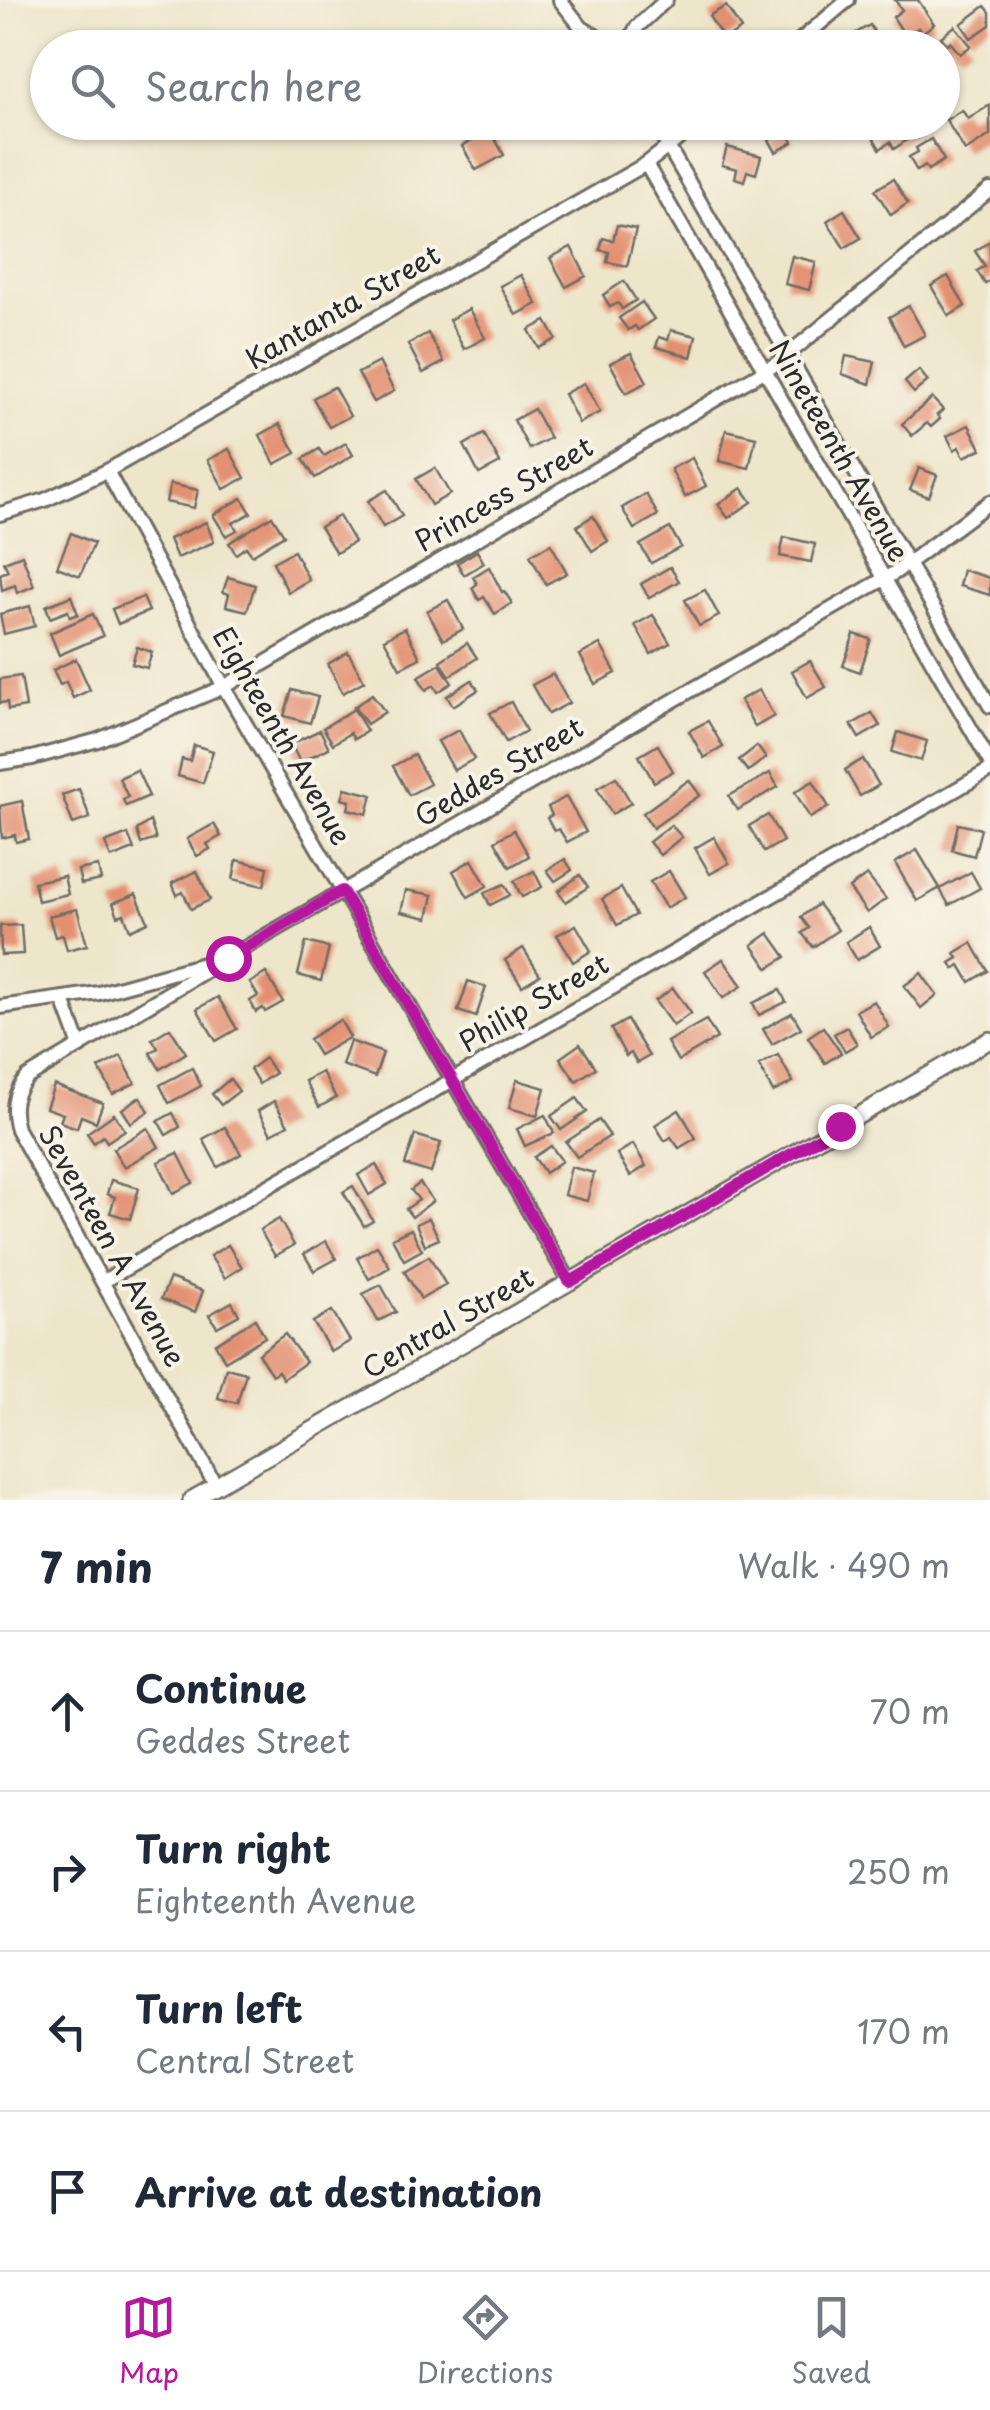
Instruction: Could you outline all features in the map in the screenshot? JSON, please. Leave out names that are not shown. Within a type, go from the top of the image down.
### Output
[{"type":"main road","name":"Central Street","points":[[191,1500],[990,1040]]},
{"type":"street","points":[[560,0],[585,30]]},
{"type":"street","points":[[635,30],[666,0]]},
{"type":"street","points":[[812,30],[848,0]]},
{"type":"street","points":[[664,140],[990,706]]},
{"type":"street","name":"Kantanta Street","points":[[0,514],[45,500],[108,471],[646,164],[679,140]]},
{"type":"street","name":"Nineteenth Avenue","points":[[646,164],[990,762]]},
{"type":"street","name":"Princess Street","points":[[0,763],[98,740],[224,686],[764,372],[990,190]]},
{"type":"street","name":"Eighteenth Avenue","points":[[108,471],[224,686],[570,1282]]},
{"type":"street","name":"Geddes Street","points":[[0,1007],[63,1000],[228,958],[908,564],[990,502]]},
{"type":"street","name":"Philip Street","points":[[104,1281],[990,770]]},
{"type":"street","name":"Seventeen A Avenue","points":[[216,1486],[16,1128],[12,1114],[22,1083],[228,958]]},
{"type":"street","points":[[63,1000],[80,1046]]},
{"type":"building","points":[[895,0],[918,0],[934,24],[926,30],[901,30],[893,17],[902,10]]},
{"type":"building","points":[[726,6],[741,29],[718,30],[709,16]]},
{"type":"building","points":[[985,6],[990,12],[990,25],[971,38],[961,24]]},
{"type":"building","points":[[960,32],[971,46],[960,54]]},
{"type":"building","points":[[990,105],[990,135],[965,151],[958,140],[960,111],[968,119]]},
{"type":"building","points":[[472,140],[496,140],[504,155],[476,170],[462,146]]},
{"type":"building","points":[[769,140],[792,140],[793,142],[776,152]]},
{"type":"building","points":[[875,140],[907,140],[894,149],[890,142],[880,149]]},
{"type":"building","points":[[932,140],[944,160],[928,170],[925,166],[917,171],[909,157],[918,152],[916,148]]},
{"type":"building","points":[[727,147],[761,156],[756,174],[747,171],[744,181],[735,178],[737,169],[722,165]]},
{"type":"building","points":[[893,179],[908,203],[891,215],[875,190]]},
{"type":"building","points":[[844,210],[861,238],[844,248],[827,221]]},
{"type":"building","points":[[617,225],[636,229],[627,266],[607,262],[609,252],[600,250],[603,238],[613,241]]},
{"type":"building","points":[[990,241],[990,281],[985,284],[977,271],[985,266],[975,251]]},
{"type":"building","points":[[571,247],[586,276],[566,287],[550,258]]},
{"type":"building","points":[[792,256],[816,262],[809,290],[785,284]]},
{"type":"building","points":[[521,275],[537,304],[516,315],[500,286]]},
{"type":"building","points":[[948,276],[965,306],[949,316],[931,286]]},
{"type":"building","points":[[624,281],[636,300],[622,309],[618,303],[610,307],[603,295]]},
{"type":"building","points":[[642,302],[654,319],[638,330],[635,326],[628,330],[619,318]]},
{"type":"building","points":[[909,306],[925,335],[904,346],[889,317]]},
{"type":"building","points":[[469,309],[485,338],[464,349],[449,320]]},
{"type":"building","points":[[546,321],[556,339],[539,348],[529,330]]},
{"type":"building","points":[[671,330],[696,336],[691,357],[656,347],[659,337],[668,340]]},
{"type":"building","points":[[428,333],[444,362],[423,373],[408,344]]},
{"type":"building","points":[[631,353],[647,382],[626,393],[610,363]]},
{"type":"building","points":[[846,356],[875,362],[870,384],[842,374]]},
{"type":"building","points":[[379,362],[394,391],[374,402],[358,373]]},
{"type":"building","points":[[919,370],[928,381],[914,393],[905,382]]},
{"type":"building","points":[[584,383],[600,412],[579,423],[564,394]]},
{"type":"building","points":[[334,387],[350,416],[329,427],[313,398]]},
{"type":"building","points":[[932,398],[943,410],[937,415],[940,419],[931,427],[927,423],[912,436],[902,424]]},
{"type":"building","points":[[534,409],[550,438],[529,449],[514,420]]},
{"type":"building","points":[[280,424],[296,453],[275,464],[260,435]]},
{"type":"building","points":[[969,425],[981,449],[964,457],[959,447],[954,450],[947,436]]},
{"type":"building","points":[[726,430],[756,437],[749,468],[719,461]]},
{"type":"building","points":[[484,434],[500,463],[479,474],[464,445]]},
{"type":"building","points":[[346,443],[353,455],[315,478],[303,459],[319,449],[324,456]]},
{"type":"building","points":[[229,449],[245,478],[224,489],[208,460]]},
{"type":"building","points":[[692,458],[706,486],[685,497],[671,469]]},
{"type":"building","points":[[435,468],[450,494],[431,505],[416,479]]},
{"type":"building","points":[[919,468],[937,475],[929,497],[910,490]]},
{"type":"building","points":[[170,484],[198,490],[194,508],[166,502]]},
{"type":"building","points":[[742,488],[752,502],[728,518],[718,504]]},
{"type":"building","points":[[387,490],[402,516],[383,527],[368,501]]},
{"type":"building","points":[[646,494],[658,515],[634,529],[622,508]]},
{"type":"building","points":[[242,498],[251,513],[233,523],[237,530],[226,536],[213,515]]},
{"type":"building","points":[[272,516],[284,535],[252,555],[246,547],[236,554],[229,543]]},
{"type":"building","points":[[339,516],[354,542],[336,553],[320,527]]},
{"type":"building","points":[[593,516],[608,541],[592,551],[577,526]]},
{"type":"building","points":[[206,522],[214,542],[177,558],[169,539]]},
{"type":"building","points":[[670,528],[681,547],[651,563],[640,545]]},
{"type":"building","points":[[71,533],[94,543],[80,576],[57,567]]},
{"type":"building","points":[[784,537],[815,544],[811,562],[780,556]]},
{"type":"building","points":[[551,544],[567,573],[546,584],[530,555]]},
{"type":"building","points":[[294,551],[309,580],[288,592],[273,562]]},
{"type":"building","points":[[477,551],[484,563],[464,575],[457,563]]},
{"type":"building","points":[[22,555],[34,586],[17,593],[15,585],[2,590],[0,574],[8,571],[4,562]]},
{"type":"building","points":[[489,567],[512,603],[495,614],[484,597],[479,600],[472,588],[477,584],[473,577]]},
{"type":"building","points":[[670,567],[679,581],[649,598],[641,584]]},
{"type":"building","points":[[963,570],[990,578],[990,595],[959,586]]},
{"type":"building","points":[[228,577],[255,585],[247,611],[226,606],[229,594],[223,592]]},
{"type":"building","points":[[705,590],[719,616],[699,626],[685,600]]},
{"type":"building","points":[[71,596],[78,614],[70,617],[68,611],[50,618],[46,606]]},
{"type":"building","points":[[143,597],[149,611],[118,624],[112,609]]},
{"type":"building","points":[[448,600],[463,629],[443,640],[427,611]]},
{"type":"building","points":[[30,606],[35,626],[4,634],[0,614]]},
{"type":"building","points":[[93,614],[103,636],[59,655],[50,633]]},
{"type":"building","points":[[653,615],[670,643],[651,654],[635,625]]},
{"type":"building","points":[[405,628],[420,658],[400,668],[384,639]]},
{"type":"building","points":[[854,634],[871,639],[860,672],[843,666]]},
{"type":"building","points":[[467,643],[477,658],[450,676],[440,661]]},
{"type":"building","points":[[600,644],[616,673],[595,684],[580,655]]},
{"type":"building","points":[[137,647],[152,652],[147,668],[132,664]]},
{"type":"building","points":[[348,652],[364,681],[343,693],[328,664]]},
{"type":"building","points":[[76,659],[90,690],[73,698],[66,682],[60,685],[53,670]]},
{"type":"building","points":[[810,661],[826,687],[807,698],[792,671]]},
{"type":"building","points":[[440,664],[452,683],[438,692],[434,685],[426,690],[418,677]]},
{"type":"building","points":[[553,674],[569,703],[548,714],[532,685]]},
{"type":"building","points":[[21,676],[26,707],[8,710],[7,702],[0,703],[0,679]]},
{"type":"building","points":[[472,680],[478,690],[453,706],[447,696]]},
{"type":"building","points":[[292,690],[318,697],[310,723],[284,716]]},
{"type":"building","points":[[759,690],[774,716],[755,727],[740,700]]},
{"type":"building","points":[[372,694],[385,712],[367,724],[354,707]]},
{"type":"building","points":[[511,702],[526,731],[506,742],[490,713]]},
{"type":"building","points":[[354,709],[367,731],[354,739],[350,733],[333,744],[323,728]]},
{"type":"building","points":[[872,713],[880,726],[859,738],[851,725]]},
{"type":"building","points":[[708,721],[723,747],[704,758],[689,731]]},
{"type":"building","points":[[320,730],[329,748],[300,762],[291,744]]},
{"type":"building","points":[[459,730],[474,759],[454,770],[438,741]]},
{"type":"building","points":[[898,732],[927,741],[921,761],[892,752]]},
{"type":"building","points":[[194,745],[213,751],[203,783],[178,776],[182,759],[190,761]]},
{"type":"building","points":[[658,745],[673,771],[654,782],[639,756]]},
{"type":"building","points":[[757,746],[766,758],[748,771],[739,760]]},
{"type":"building","points":[[414,755],[430,784],[409,795],[393,766]]},
{"type":"building","points":[[863,759],[879,785],[860,796],[845,770]]},
{"type":"building","points":[[137,770],[149,796],[126,806],[123,800],[128,797],[119,778]]},
{"type":"building","points":[[770,773],[778,787],[737,810],[729,796]]},
{"type":"building","points":[[616,777],[631,803],[612,814],[597,788]]},
{"type":"building","points":[[689,780],[700,795],[653,828],[643,813]]},
{"type":"building","points":[[813,781],[829,807],[810,818],[795,792]]},
{"type":"building","points":[[345,788],[372,795],[367,814],[348,809],[350,801],[342,799]]},
{"type":"building","points":[[79,789],[90,818],[73,824],[62,795]]},
{"type":"building","points":[[566,797],[586,832],[567,842],[547,818],[552,815],[548,807]]},
{"type":"building","points":[[22,801],[29,839],[16,842],[15,835],[2,838],[0,806]]},
{"type":"building","points":[[768,815],[783,841],[764,852],[749,826]]},
{"type":"building","points":[[150,821],[156,839],[141,844],[137,830]]},
{"type":"building","points":[[214,824],[221,836],[197,856],[187,839]]},
{"type":"building","points":[[958,824],[981,829],[974,856],[952,850]]},
{"type":"building","points":[[671,825],[682,837],[660,855],[649,842]]},
{"type":"building","points":[[514,830],[529,856],[510,867],[495,841]]},
{"type":"building","points":[[128,834],[134,849],[111,858],[105,843]]},
{"type":"building","points":[[714,837],[729,863],[710,874],[695,848]]},
{"type":"building","points":[[917,850],[940,888],[917,901],[895,863]]},
{"type":"building","points":[[565,859],[572,870],[555,881],[547,870]]},
{"type":"building","points":[[237,860],[268,867],[264,886],[233,879]]},
{"type":"building","points":[[472,860],[487,886],[468,897],[453,871]]},
{"type":"building","points":[[98,866],[101,880],[81,884],[78,870]]},
{"type":"building","points":[[197,871],[210,900],[191,909],[183,892],[177,895],[172,883]]},
{"type":"building","points":[[534,871],[542,887],[522,897],[514,881]]},
{"type":"building","points":[[669,871],[685,897],[666,908],[650,882]]},
{"type":"building","points":[[971,872],[980,888],[949,905],[940,889]]},
{"type":"building","points":[[580,875],[588,887],[566,902],[558,891]]},
{"type":"building","points":[[867,875],[886,899],[867,913],[849,888]]},
{"type":"building","points":[[64,876],[68,894],[38,901],[34,882]]},
{"type":"building","points":[[504,884],[510,895],[490,905],[484,893]]},
{"type":"building","points":[[621,888],[636,915],[617,925],[602,899]]},
{"type":"building","points":[[406,890],[433,895],[428,918],[401,912]]},
{"type":"building","points":[[136,894],[148,922],[130,930],[124,914],[118,916],[113,903]]},
{"type":"building","points":[[818,904],[838,930],[813,947],[802,933],[809,928],[801,917]]},
{"type":"building","points":[[77,909],[87,945],[67,950],[63,935],[55,937],[49,916]]},
{"type":"building","points":[[21,925],[23,954],[1,955],[0,926]]},
{"type":"building","points":[[576,925],[591,951],[573,962],[557,935]]},
{"type":"building","points":[[869,927],[880,946],[857,960],[846,942]]},
{"type":"building","points":[[769,933],[786,957],[768,968],[752,945]]},
{"type":"building","points":[[306,942],[329,948],[321,981],[298,975]]},
{"type":"building","points":[[972,943],[988,971],[970,982],[960,965],[954,969],[950,963],[958,958],[955,953]]},
{"type":"building","points":[[523,948],[540,975],[522,986],[505,960]]},
{"type":"building","points":[[723,959],[742,986],[723,998],[705,971]]},
{"type":"building","points":[[266,973],[283,1002],[265,1012],[263,1008],[256,1012],[250,1001],[258,996],[250,983]]},
{"type":"building","points":[[921,973],[937,995],[921,1008],[904,986]]},
{"type":"building","points":[[468,981],[486,987],[476,1017],[458,1011]]},
{"type":"building","points":[[673,988],[691,1013],[673,1026],[655,1001]]},
{"type":"building","points":[[780,990],[786,1002],[759,1015],[753,1003]]},
{"type":"building","points":[[218,997],[237,1029],[216,1041],[197,1009]]},
{"type":"building","points":[[874,1001],[889,1027],[871,1037],[856,1011]]},
{"type":"building","points":[[792,1013],[801,1028],[772,1044],[763,1029]]},
{"type":"building","points":[[340,1020],[350,1037],[319,1055],[309,1039]]},
{"type":"building","points":[[627,1020],[649,1056],[637,1063],[631,1053],[626,1056],[611,1029]]},
{"type":"building","points":[[706,1020],[717,1038],[678,1061],[667,1042]]},
{"type":"building","points":[[823,1027],[841,1053],[825,1063],[808,1037]]},
{"type":"building","points":[[847,1027],[857,1044],[845,1051],[834,1034]]},
{"type":"building","points":[[170,1028],[186,1053],[160,1069],[150,1053],[158,1048],[152,1039]]},
{"type":"building","points":[[350,1041],[383,1053],[375,1077],[342,1065]]},
{"type":"building","points":[[580,1044],[596,1068],[576,1081],[560,1058]]},
{"type":"building","points":[[778,1055],[793,1082],[773,1092],[759,1065]]},
{"type":"building","points":[[121,1056],[135,1083],[113,1094],[99,1068]]},
{"type":"building","points":[[265,1058],[275,1073],[259,1084],[250,1069]]},
{"type":"building","points":[[192,1068],[201,1086],[169,1103],[160,1085]]},
{"type":"building","points":[[322,1072],[336,1098],[319,1107],[305,1081]]},
{"type":"building","points":[[230,1079],[239,1091],[221,1105],[212,1094]]},
{"type":"building","points":[[517,1080],[545,1088],[537,1116],[509,1108]]},
{"type":"building","points":[[54,1085],[103,1103],[96,1122],[81,1116],[77,1128],[60,1122],[63,1114],[46,1108]]},
{"type":"building","points":[[140,1097],[149,1111],[131,1123],[122,1109]]},
{"type":"building","points":[[577,1098],[587,1112],[561,1130],[551,1116]]},
{"type":"building","points":[[274,1101],[288,1125],[271,1134],[258,1111]]},
{"type":"building","points":[[679,1110],[696,1138],[679,1148],[671,1137],[665,1141],[655,1125]]},
{"type":"building","points":[[173,1113],[180,1127],[166,1135],[158,1121]]},
{"type":"building","points":[[114,1114],[125,1130],[107,1142],[103,1136],[94,1143],[87,1133]]},
{"type":"building","points":[[545,1115],[554,1133],[525,1146],[517,1129]]},
{"type":"building","points":[[599,1120],[610,1136],[577,1157],[566,1142]]},
{"type":"building","points":[[225,1127],[241,1154],[218,1167],[203,1139]]},
{"type":"building","points":[[148,1128],[159,1147],[124,1167],[113,1149]]},
{"type":"building","points":[[415,1135],[441,1143],[431,1173],[405,1165]]},
{"type":"building","points":[[633,1144],[646,1166],[630,1176],[617,1154]]},
{"type":"building","points":[[551,1146],[562,1161],[545,1173],[534,1157]]},
{"type":"building","points":[[178,1153],[193,1183],[173,1193],[158,1162]]},
{"type":"building","points":[[376,1165],[387,1184],[369,1195],[358,1175]]},
{"type":"building","points":[[571,1167],[594,1173],[587,1201],[564,1195]]},
{"type":"building","points":[[111,1180],[139,1188],[130,1219],[110,1213],[115,1197],[107,1194]]},
{"type":"building","points":[[420,1183],[433,1201],[412,1217],[406,1209],[419,1200],[411,1190]]},
{"type":"building","points":[[353,1186],[373,1221],[364,1226],[343,1192]]},
{"type":"building","points":[[429,1218],[439,1239],[425,1245],[416,1224]]},
{"type":"building","points":[[279,1219],[294,1245],[275,1256],[260,1230]]},
{"type":"building","points":[[411,1229],[422,1250],[404,1260],[392,1238]]},
{"type":"building","points":[[326,1241],[336,1259],[314,1271],[304,1254]]},
{"type":"building","points":[[228,1245],[242,1267],[225,1278],[210,1256]]},
{"type":"building","points":[[377,1246],[390,1267],[369,1279],[357,1258]]},
{"type":"building","points":[[429,1256],[446,1285],[421,1299],[404,1271]]},
{"type":"building","points":[[170,1278],[203,1291],[195,1312],[161,1299]]},
{"type":"building","points":[[381,1285],[396,1312],[378,1321],[363,1294]]},
{"type":"building","points":[[232,1302],[239,1315],[217,1327],[209,1315]]},
{"type":"building","points":[[332,1311],[350,1341],[331,1352],[313,1322]]},
{"type":"building","points":[[255,1319],[265,1337],[225,1361],[215,1344]]},
{"type":"building","points":[[285,1334],[306,1362],[283,1379],[278,1371],[272,1375],[258,1354]]},
{"type":"building","points":[[226,1368],[246,1373],[237,1403],[218,1398]]},
{"type":"route","points":[[228,958],[342,891],[570,1282],[840,1126]]}]
